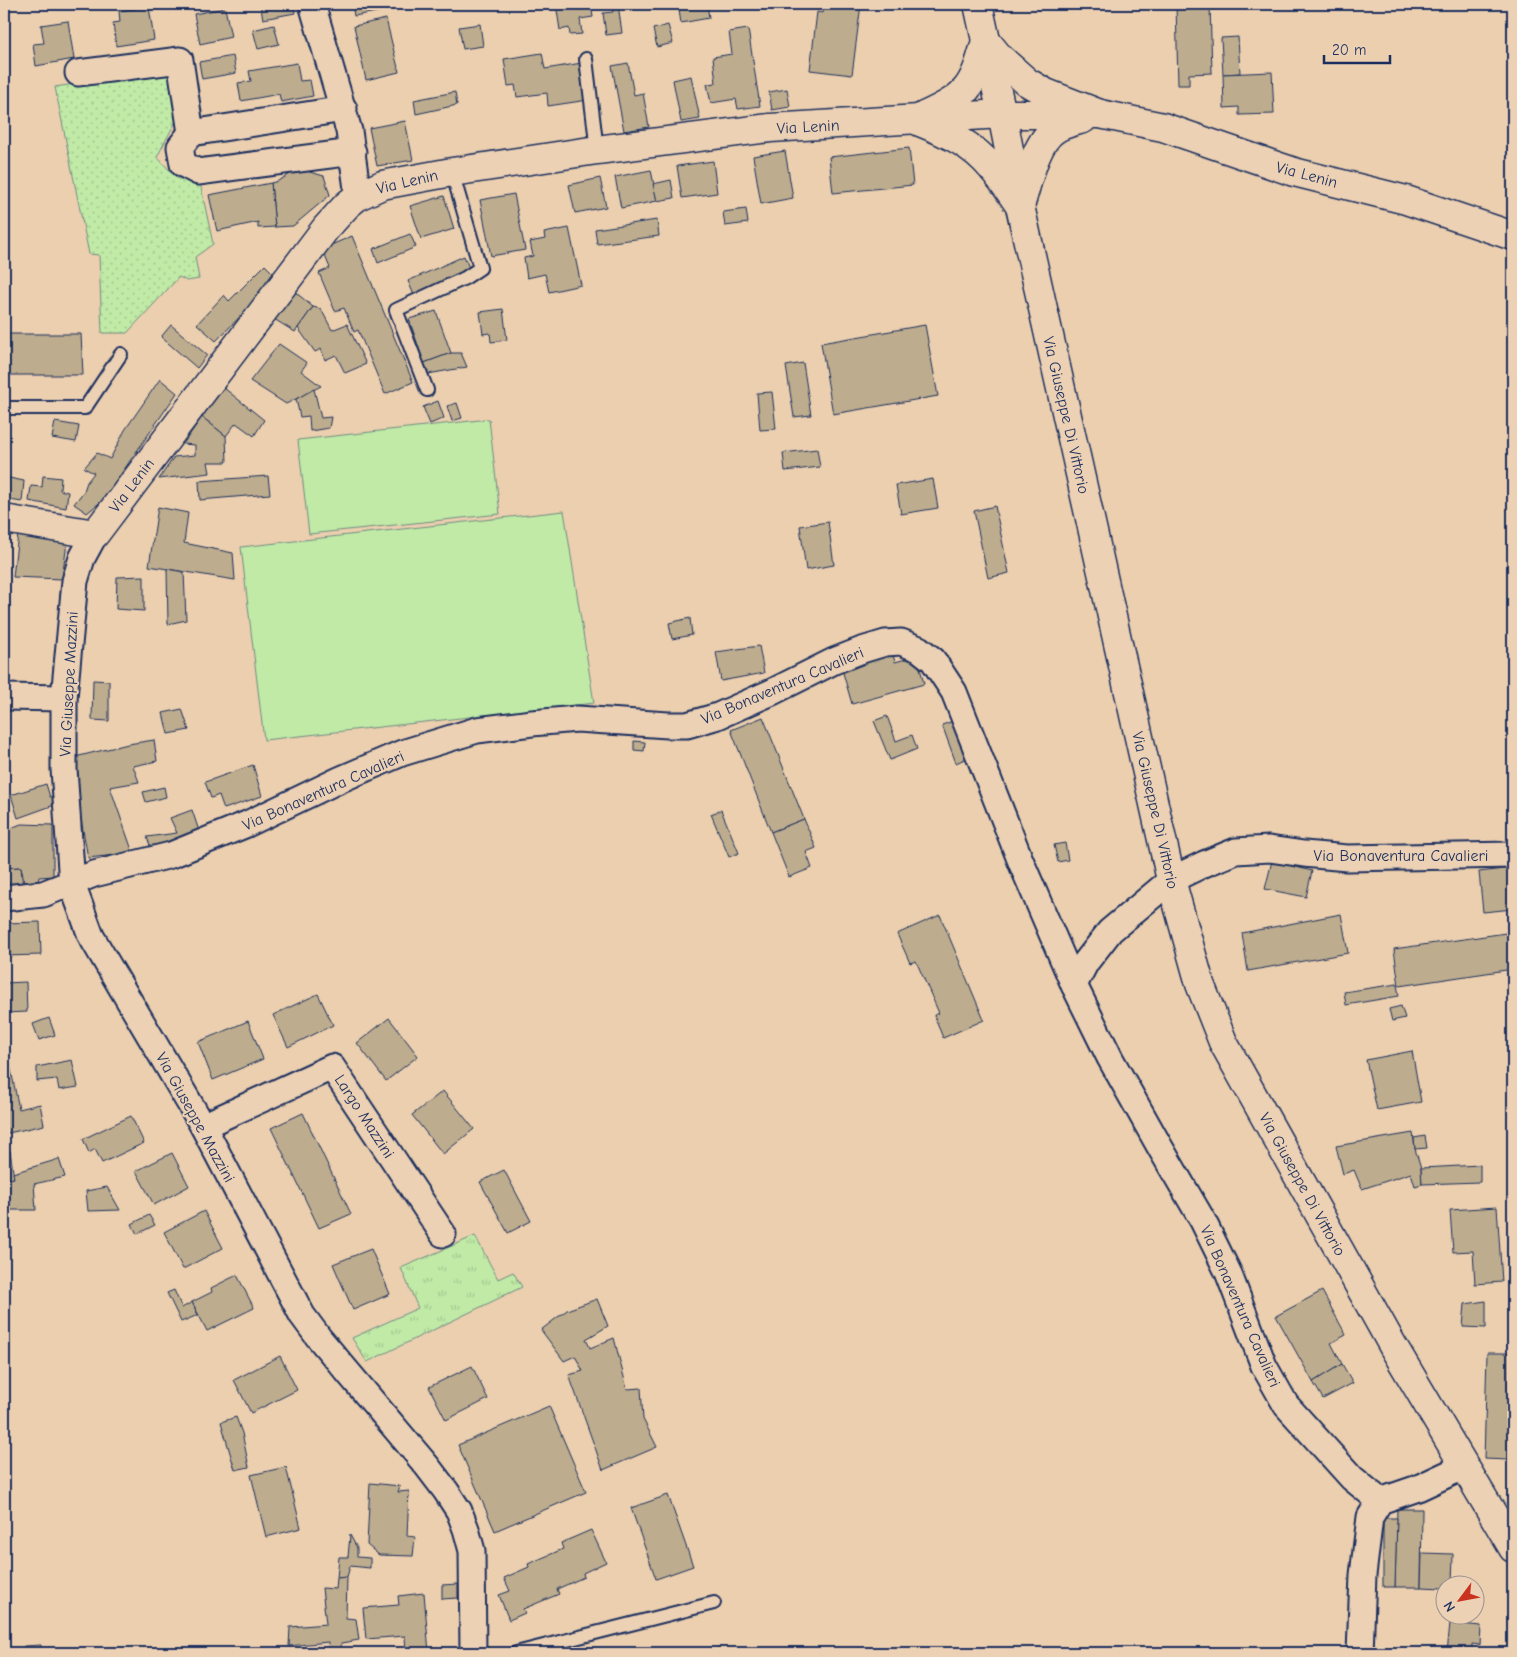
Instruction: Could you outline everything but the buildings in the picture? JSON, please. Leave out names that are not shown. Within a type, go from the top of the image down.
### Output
[{"type":"street","points":[[312,4],[344,109],[353,152],[358,196]]},
{"type":"street","name":"Via Giuseppe Di Vittorio","points":[[978,4],[1020,206],[1171,880],[1200,984],[1223,1042],[1393,1346],[1513,1548]]},
{"type":"street","name":"Via Lenin","points":[[986,41],[1000,58],[1027,82],[1046,93],[1100,114],[1163,127],[1294,172],[1406,200],[1513,236]]},
{"type":"street","name":"Via Lenin","points":[[916,120],[961,96],[972,83],[986,41]]},
{"type":"street","points":[[78,73],[180,60],[191,132],[180,147],[183,164],[198,172],[353,152]]},
{"type":"street","points":[[191,132],[344,109]]},
{"type":"street","name":"Via Lenin","points":[[94,534],[326,228],[358,196],[382,185],[452,172],[597,150],[770,128],[1002,114],[1100,114]]},
{"type":"street","name":"Via Lenin","points":[[1020,206],[1034,162],[1043,142],[1053,131],[1066,124],[1100,114]]},
{"type":"street","name":"Via Lenin","points":[[916,120],[948,133],[978,153],[993,168],[1020,206]]},
{"type":"street","points":[[4,519],[94,534]]},
{"type":"street","name":"Via Giuseppe Mazzini","points":[[94,534],[82,558],[75,581],[64,698],[64,769],[72,884],[91,936],[203,1126],[302,1315],[319,1338],[428,1466],[459,1511],[472,1551],[473,1653]]},
{"type":"street","name":"Via Bonaventura Cavalieri","points":[[4,898],[43,894],[94,874],[171,855],[248,824],[339,780],[402,753],[477,730],[577,720],[687,725],[718,716],[834,661],[862,650],[885,643],[901,642],[919,649],[934,660],[954,692],[1021,862],[1074,985],[1110,1058],[1204,1221],[1228,1272],[1264,1366],[1286,1405],[1352,1478],[1380,1501]]},
{"type":"street","points":[[4,697],[64,698]]},
{"type":"street","name":"Via Bonaventura Cavalieri","points":[[1074,985],[1086,962],[1110,931],[1171,880],[1236,851],[1269,849],[1347,858],[1513,855]]},
{"type":"street","name":"Largo Mazzini","points":[[203,1126],[332,1067],[443,1234]]},
{"type":"street","points":[[1360,1653],[1363,1575],[1370,1517],[1380,1501],[1418,1488],[1465,1466]]},
{"type":"lane","points":[[586,58],[597,150]]},
{"type":"lane","points":[[428,390],[396,310],[466,278],[480,268],[452,172]]},
{"type":"lane","points":[[4,408],[85,408],[121,354]]},
{"type":"lane","points":[[516,1653],[714,1603]]},
{"type":"green space","points":[[171,69],[178,117],[157,157],[178,179],[199,178],[213,244],[195,257],[199,279],[187,281],[179,277],[127,333],[102,333],[99,255],[89,254],[55,87]]},
{"type":"green space","points":[[489,419],[500,514],[309,534],[298,440]]},
{"type":"green space","points":[[564,511],[594,703],[264,740],[241,547]]},
{"type":"green space","points":[[475,1236],[498,1279],[513,1272],[522,1287],[367,1362],[352,1338],[418,1308],[401,1268]]}]
